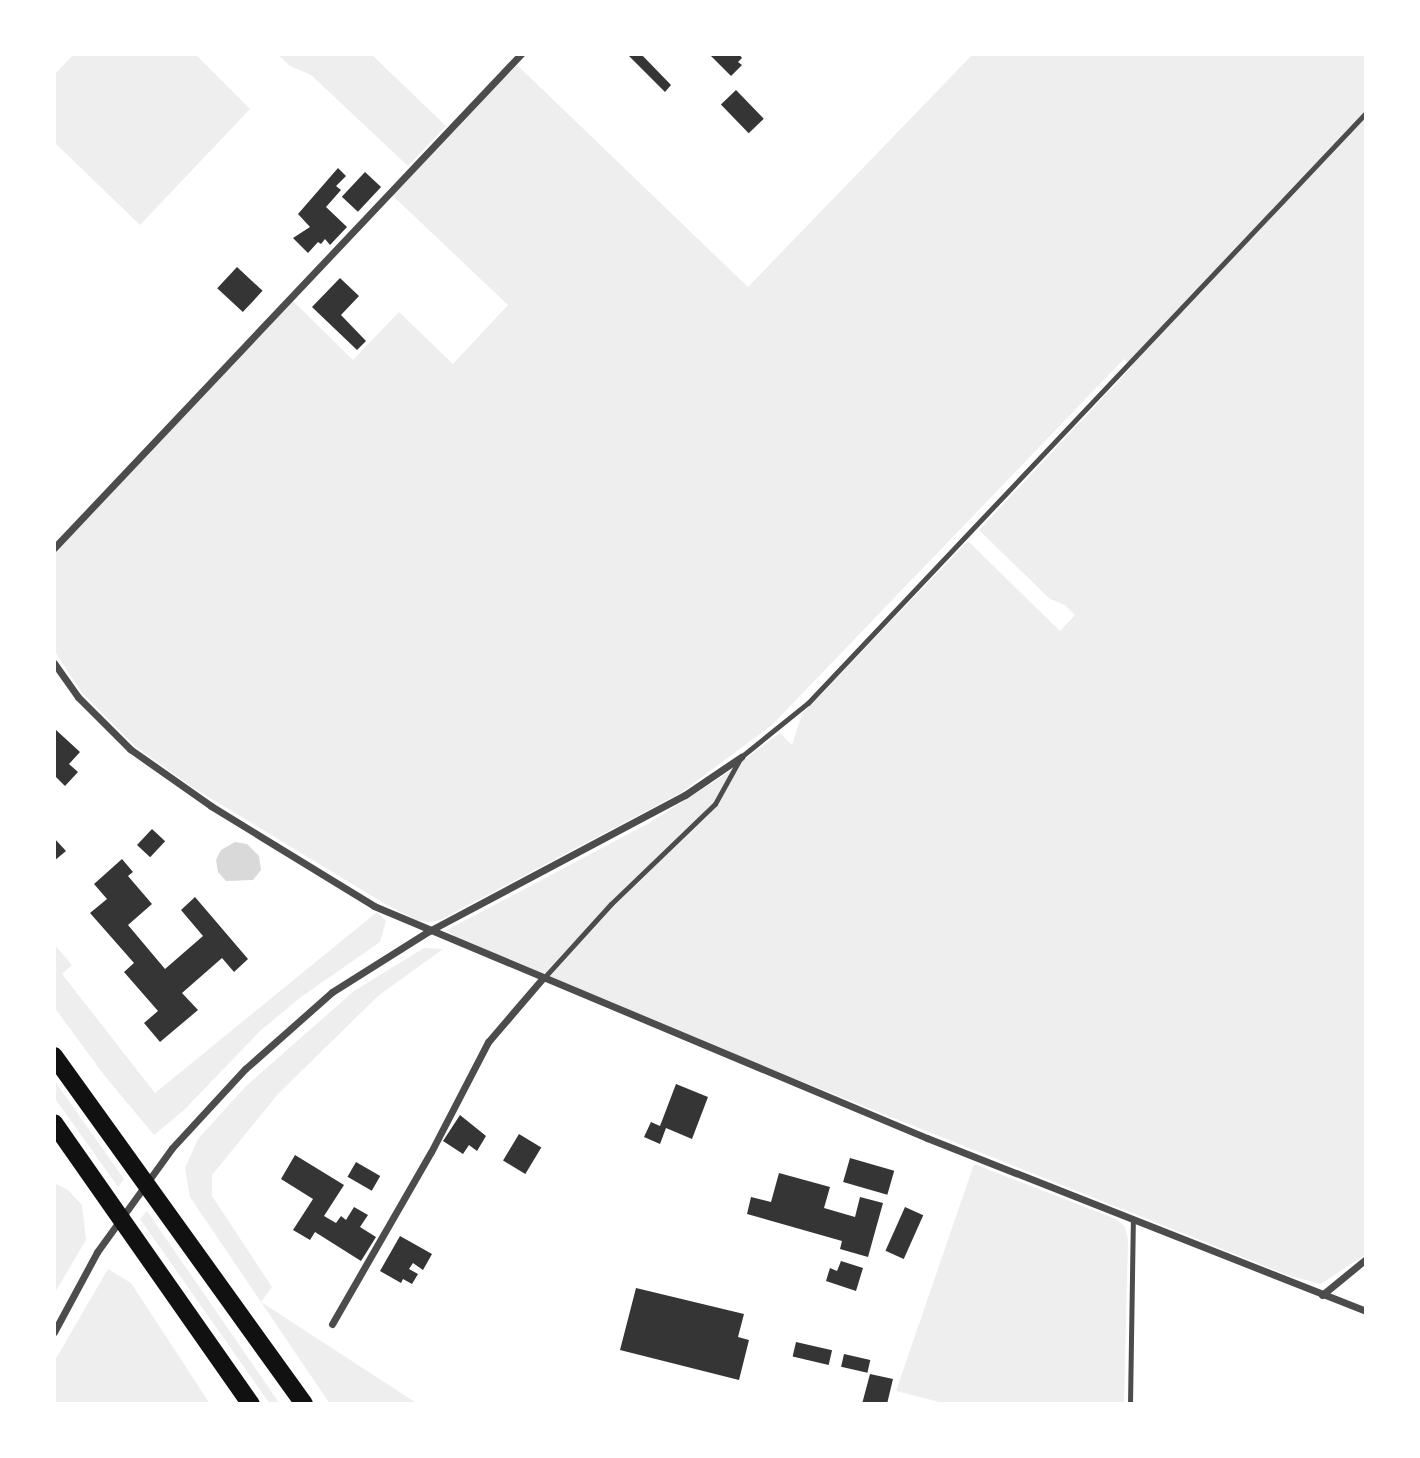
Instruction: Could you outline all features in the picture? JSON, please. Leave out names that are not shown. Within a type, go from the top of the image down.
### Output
[{"type":"highway","points":[[54,1056],[304,1404]]},
{"type":"highway","points":[[54,1123],[251,1404]]},
{"type":"street","points":[[54,548],[521,54]]},
{"type":"street","points":[[54,663],[78,696],[130,749],[211,806],[374,906],[542,979],[1133,1222],[1366,1311]]},
{"type":"street","points":[[54,1332],[97,1252],[172,1148],[245,1069],[332,992],[429,931],[685,795],[741,757]]},
{"type":"street","points":[[332,1324],[431,1152],[488,1042],[542,979]]},
{"type":"street","points":[[1322,1295],[1366,1259]]},
{"type":"lane","points":[[542,979],[611,904],[715,804],[741,757],[808,703],[1366,113]]},
{"type":"lane","points":[[1129,1404],[1133,1222]]},
{"type":"shaded area","points":[[74,54],[195,54],[250,109],[140,225],[54,142],[54,75]]},
{"type":"shaded area","points":[[277,54],[371,54],[446,126],[408,166],[311,75],[290,66]]},
{"type":"shaded area","points":[[973,54],[1366,54],[1366,1254],[1321,1284],[1290,1276],[698,1040],[456,937],[447,930],[649,823],[723,776],[780,733],[792,745],[802,714],[968,541],[1060,631],[1075,615],[1065,605],[1050,599],[979,530],[1132,367],[1124,359],[772,725],[682,792],[440,920],[416,920],[385,904],[192,787],[135,746],[82,693],[54,650],[54,554],[293,301],[353,360],[399,312],[453,364],[508,305],[392,195],[516,64],[748,287]]},
{"type":"shaded area","points":[[235,842],[247,844],[259,856],[261,870],[253,880],[226,881],[218,872],[216,860],[221,850]]},
{"type":"shaded area","points":[[377,912],[386,921],[380,942],[301,997],[260,1031],[184,1110],[154,1135],[104,1075],[54,1007],[54,944],[72,965],[62,974],[155,1093]]},
{"type":"shaded area","points":[[424,948],[443,949],[378,996],[278,1094],[212,1175],[212,1196],[272,1287],[261,1302],[190,1197],[185,1168],[198,1139],[246,1086],[354,991]]},
{"type":"shaded area","points":[[54,1080],[124,1179],[118,1187],[54,1097]]},
{"type":"shaded area","points":[[974,1164],[1116,1219],[1125,1227],[1128,1239],[1124,1404],[947,1404],[896,1391]]},
{"type":"shaded area","points":[[54,1183],[68,1190],[82,1205],[86,1240],[54,1294]]},
{"type":"shaded area","points":[[147,1211],[280,1404],[270,1404],[140,1219]]},
{"type":"shaded area","points":[[108,1269],[131,1283],[210,1404],[54,1404],[54,1362]]},
{"type":"shaded area","points":[[261,1302],[418,1404],[330,1404]]},
{"type":"building","points":[[627,54],[641,54],[671,85],[665,92]]},
{"type":"building","points":[[709,54],[739,54],[742,58],[738,62],[742,65],[731,76]]},
{"type":"building","points":[[736,90],[764,119],[749,133],[721,105]]},
{"type":"building","points":[[338,168],[346,176],[336,186],[341,190],[326,207],[347,227],[330,245],[325,239],[321,244],[318,242],[308,253],[293,238],[310,227],[298,214]]},
{"type":"building","points":[[365,172],[381,187],[358,212],[342,197]]},
{"type":"building","points":[[237,267],[263,291],[243,312],[217,288]]},
{"type":"building","points":[[340,278],[359,296],[341,315],[366,341],[357,350],[312,307]]},
{"type":"building","points":[[56,730],[80,752],[69,764],[78,772],[65,786],[54,775]]},
{"type":"building","points":[[152,829],[165,841],[150,857],[137,845]]},
{"type":"building","points":[[54,838],[66,851],[54,861]]},
{"type":"building","points":[[122,859],[133,872],[128,876],[152,904],[128,925],[165,969],[203,936],[181,910],[195,897],[248,959],[234,972],[222,958],[182,993],[198,1010],[160,1042],[144,1023],[158,1011],[124,972],[134,963],[90,913],[107,899],[94,884]]},
{"type":"building","points":[[676,1084],[708,1097],[692,1139],[666,1128],[660,1144],[644,1137],[651,1122],[660,1126]]},
{"type":"building","points":[[460,1115],[486,1136],[477,1151],[469,1145],[463,1154],[443,1141]]},
{"type":"building","points":[[519,1134],[541,1147],[525,1174],[503,1161]]},
{"type":"building","points":[[295,1155],[344,1185],[324,1216],[336,1223],[341,1216],[346,1220],[354,1207],[368,1215],[360,1227],[376,1237],[361,1261],[315,1232],[310,1240],[293,1230],[313,1199],[281,1179]]},
{"type":"building","points":[[850,1158],[894,1171],[887,1195],[843,1182]]},
{"type":"building","points":[[356,1162],[380,1176],[372,1191],[348,1177]]},
{"type":"building","points":[[779,1173],[830,1187],[824,1208],[855,1217],[860,1197],[883,1203],[868,1257],[840,1249],[842,1241],[747,1214],[751,1197],[771,1202]]},
{"type":"building","points":[[905,1207],[923,1215],[904,1259],[885,1251]]},
{"type":"building","points":[[400,1236],[432,1254],[423,1270],[413,1263],[409,1269],[418,1274],[412,1284],[403,1279],[401,1283],[380,1271]]},
{"type":"building","points":[[841,1261],[863,1268],[856,1291],[826,1281],[830,1268],[837,1271]]},
{"type":"building","points":[[636,1288],[744,1314],[738,1337],[749,1340],[739,1380],[620,1350]]},
{"type":"building","points":[[796,1342],[832,1350],[829,1365],[793,1357]]},
{"type":"building","points":[[844,1354],[870,1360],[867,1373],[841,1367]]},
{"type":"building","points":[[870,1374],[893,1379],[887,1404],[862,1404]]}]
